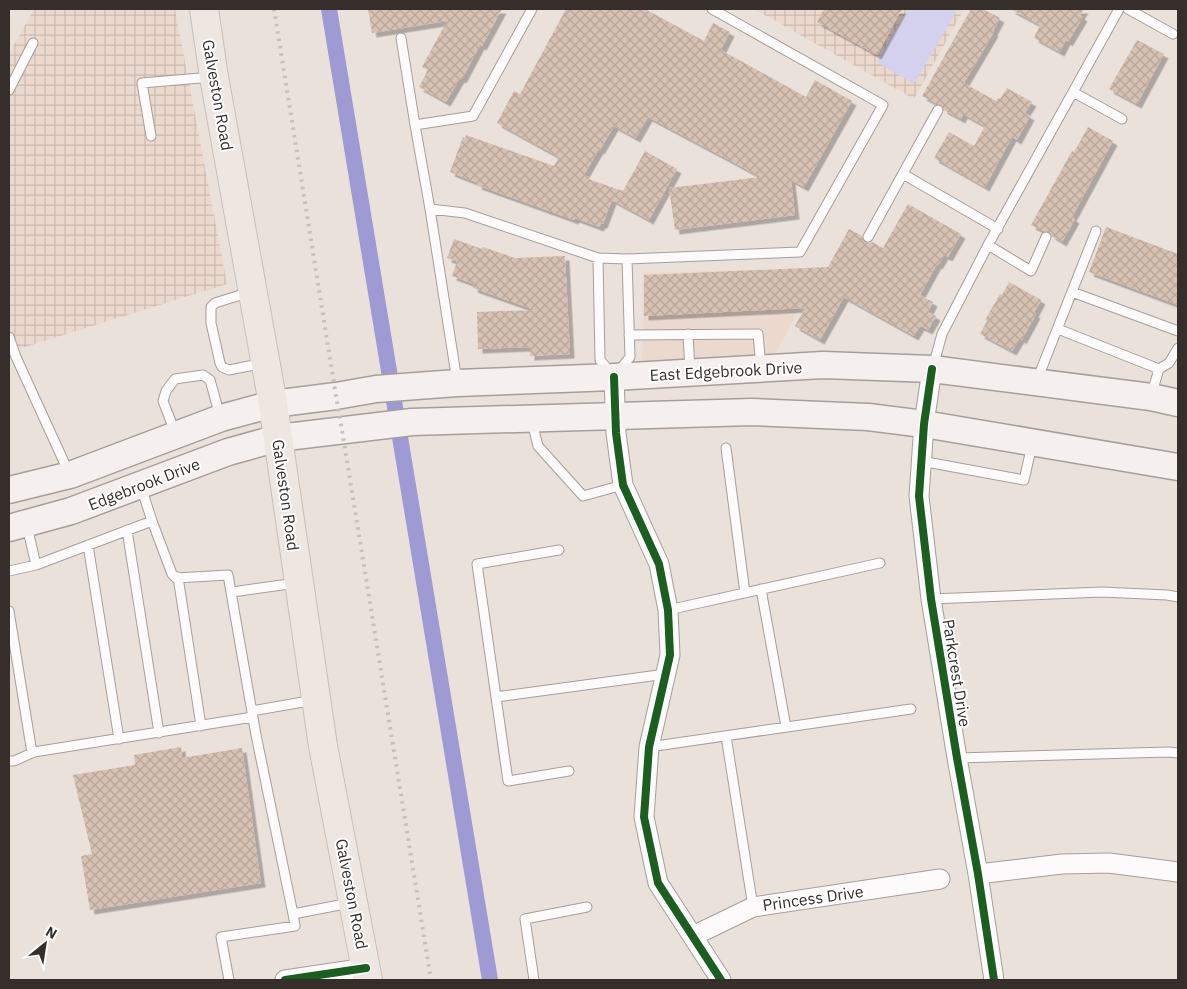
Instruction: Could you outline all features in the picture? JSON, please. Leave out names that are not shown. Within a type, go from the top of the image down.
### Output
[{"type":"main road","name":"Galveston Road","points":[[204,9],[214,77],[273,404],[315,700],[367,974]]},
{"type":"main road","name":"East Edgebrook Drive","points":[[273,404],[376,389],[457,383],[614,377],[823,365],[932,369],[1178,402]]},
{"type":"main road","points":[[18,526],[14,489],[70,476],[221,418],[273,404]]},
{"type":"main road","points":[[278,438],[412,422],[752,412],[868,418],[924,424],[1178,467]]},
{"type":"main road","name":"Edgebrook Drive","points":[[18,526],[71,511],[228,452],[278,438]]},
{"type":"street","name":"Parkcrest Drive","points":[[932,369],[924,424],[919,496],[931,599],[978,874],[994,980]]},
{"type":"street","points":[[614,377],[616,433],[623,485],[659,564],[668,610],[670,655],[649,747],[644,817],[658,883],[720,980]]},
{"type":"street","points":[[978,874],[1062,864],[1110,863],[1178,872]]},
{"type":"street","name":"Princess Drive","points":[[693,936],[753,907],[940,879]]},
{"type":"street","points":[[285,980],[367,974]]},
{"type":"lane","points":[[415,125],[473,116],[532,9]]},
{"type":"lane","points":[[430,209],[465,213],[598,258],[627,259],[800,252],[883,105],[712,9]]},
{"type":"lane","points":[[932,369],[942,334],[988,246],[1119,9]]},
{"type":"lane","points":[[1128,9],[1173,34]]},
{"type":"lane","points":[[401,38],[457,383]]},
{"type":"lane","points":[[9,90],[33,44]]},
{"type":"lane","points":[[151,136],[142,83],[214,77]]},
{"type":"lane","points":[[1073,92],[1122,119]]},
{"type":"lane","points":[[868,237],[938,110]]},
{"type":"lane","points":[[903,174],[998,229]]},
{"type":"lane","points":[[1036,382],[1096,231]]},
{"type":"lane","points":[[988,246],[1031,271],[1046,237]]},
{"type":"lane","points":[[598,258],[600,360],[614,377],[630,357],[627,259]]},
{"type":"lane","points":[[253,292],[215,303],[211,307],[211,323],[222,367],[229,370],[266,363]]},
{"type":"lane","points":[[1072,292],[1178,331]]},
{"type":"lane","points":[[1058,329],[1159,369]]},
{"type":"lane","points":[[688,334],[690,373]]},
{"type":"lane","points":[[629,335],[758,334],[761,369]]},
{"type":"lane","points":[[9,337],[16,357],[70,476]]},
{"type":"lane","points":[[1151,397],[1159,369],[1169,363],[1178,348]]},
{"type":"lane","points":[[210,380],[222,367]]},
{"type":"lane","points":[[176,435],[163,400],[166,391],[175,380],[203,375],[210,380],[221,418]]},
{"type":"lane","points":[[532,418],[538,446],[583,496],[623,485]]},
{"type":"lane","points":[[921,461],[1024,480],[1032,442]]},
{"type":"lane","points":[[726,448],[745,593]]},
{"type":"lane","points":[[141,484],[152,521],[172,574],[176,578],[228,575],[253,714],[293,914],[295,926],[221,937],[229,980]]},
{"type":"lane","points":[[9,571],[36,565],[152,521]]},
{"type":"lane","points":[[18,526],[36,565]]},
{"type":"lane","points":[[127,530],[159,733]]},
{"type":"lane","points":[[88,545],[120,739]]},
{"type":"lane","points":[[558,550],[477,564],[508,781],[569,771]]},
{"type":"lane","points":[[668,610],[880,563]]},
{"type":"lane","points":[[178,577],[201,726]]},
{"type":"lane","points":[[232,592],[299,582]]},
{"type":"lane","points":[[761,590],[786,727]]},
{"type":"lane","points":[[931,599],[1102,592],[1178,597]]},
{"type":"lane","points":[[9,610],[32,753]]},
{"type":"lane","points":[[496,696],[666,674]]},
{"type":"lane","points":[[9,761],[14,761],[32,753],[201,726],[315,700]]},
{"type":"lane","points":[[649,747],[911,709]]},
{"type":"lane","points":[[726,736],[753,907]]},
{"type":"lane","points":[[957,758],[1178,753]]},
{"type":"lane","points":[[293,914],[353,902]]},
{"type":"lane","points":[[534,980],[525,919],[587,907]]},
{"type":"shaded area","points":[[34,9],[175,9],[227,284],[9,352],[9,54]]},
{"type":"shaded area","points":[[754,9],[964,9],[914,99]]},
{"type":"shaded area","points":[[908,9],[958,9],[914,84],[877,62]]},
{"type":"shaded area","points":[[822,268],[771,362],[642,367],[643,273]]},
{"type":"building","points":[[368,9],[502,9],[482,46],[480,45],[462,79],[460,78],[446,102],[419,87],[428,70],[422,67],[447,21],[372,33]]},
{"type":"building","points":[[566,9],[645,9],[704,41],[713,23],[730,32],[721,50],[806,97],[815,80],[852,101],[804,187],[791,180],[795,215],[675,230],[669,188],[761,177],[648,117],[636,138],[614,126],[584,175],[589,177],[588,179],[623,191],[645,151],[677,169],[649,220],[612,200],[603,224],[599,227],[575,218],[574,220],[477,185],[478,183],[450,172],[463,137],[465,138],[466,135],[554,166],[559,157],[497,123],[514,91],[520,94]]},
{"type":"building","points":[[824,9],[902,9],[877,55],[817,22]]},
{"type":"building","points":[[971,9],[983,9],[1000,18],[994,32],[964,83],[996,101],[998,98],[1000,99],[1007,88],[1032,102],[1025,113],[1030,116],[1017,140],[1012,137],[985,187],[934,158],[949,132],[974,146],[985,126],[963,114],[961,119],[944,110],[941,105],[922,96]]},
{"type":"building","points":[[1010,9],[1084,9],[1080,15],[1083,17],[1068,42],[1066,40],[1060,52],[1034,38],[1040,25]]},
{"type":"building","points":[[1137,40],[1164,54],[1137,104],[1109,89]]},
{"type":"building","points":[[1088,127],[1113,141],[1072,217],[1075,219],[1062,242],[1049,232],[1031,225],[1072,151],[1074,152]]},
{"type":"building","points":[[908,204],[961,234],[948,257],[944,255],[937,264],[920,295],[933,302],[928,312],[936,316],[928,330],[920,326],[914,336],[844,297],[820,340],[795,326],[805,308],[644,316],[644,275],[828,267],[849,229],[862,236],[862,240],[865,242],[872,242],[883,248]]},
{"type":"building","points":[[1106,227],[1178,254],[1178,305],[1089,272]]},
{"type":"building","points":[[454,239],[515,258],[565,256],[570,354],[530,356],[530,347],[478,349],[477,312],[535,310],[473,288],[474,284],[452,276],[457,261],[447,258]]},
{"type":"building","points":[[1009,282],[1041,300],[1022,340],[1020,338],[1012,351],[980,334],[987,321],[985,320]]},
{"type":"building","points":[[181,747],[182,758],[242,748],[261,883],[90,910],[81,856],[92,854],[73,775],[135,765],[134,755]]},
{"type":"waterway","points":[[329,9],[490,980]]},
{"type":"railway","points":[[274,9],[431,980]]},
{"type":"cycle path","points":[[932,369],[924,424],[919,496],[931,599],[978,874],[994,980]]},
{"type":"cycle path","points":[[614,377],[616,433],[623,485],[659,564],[668,610],[670,655],[649,747],[644,817],[658,883],[721,980]]},
{"type":"cycle path","points":[[285,980],[366,968]]}]
